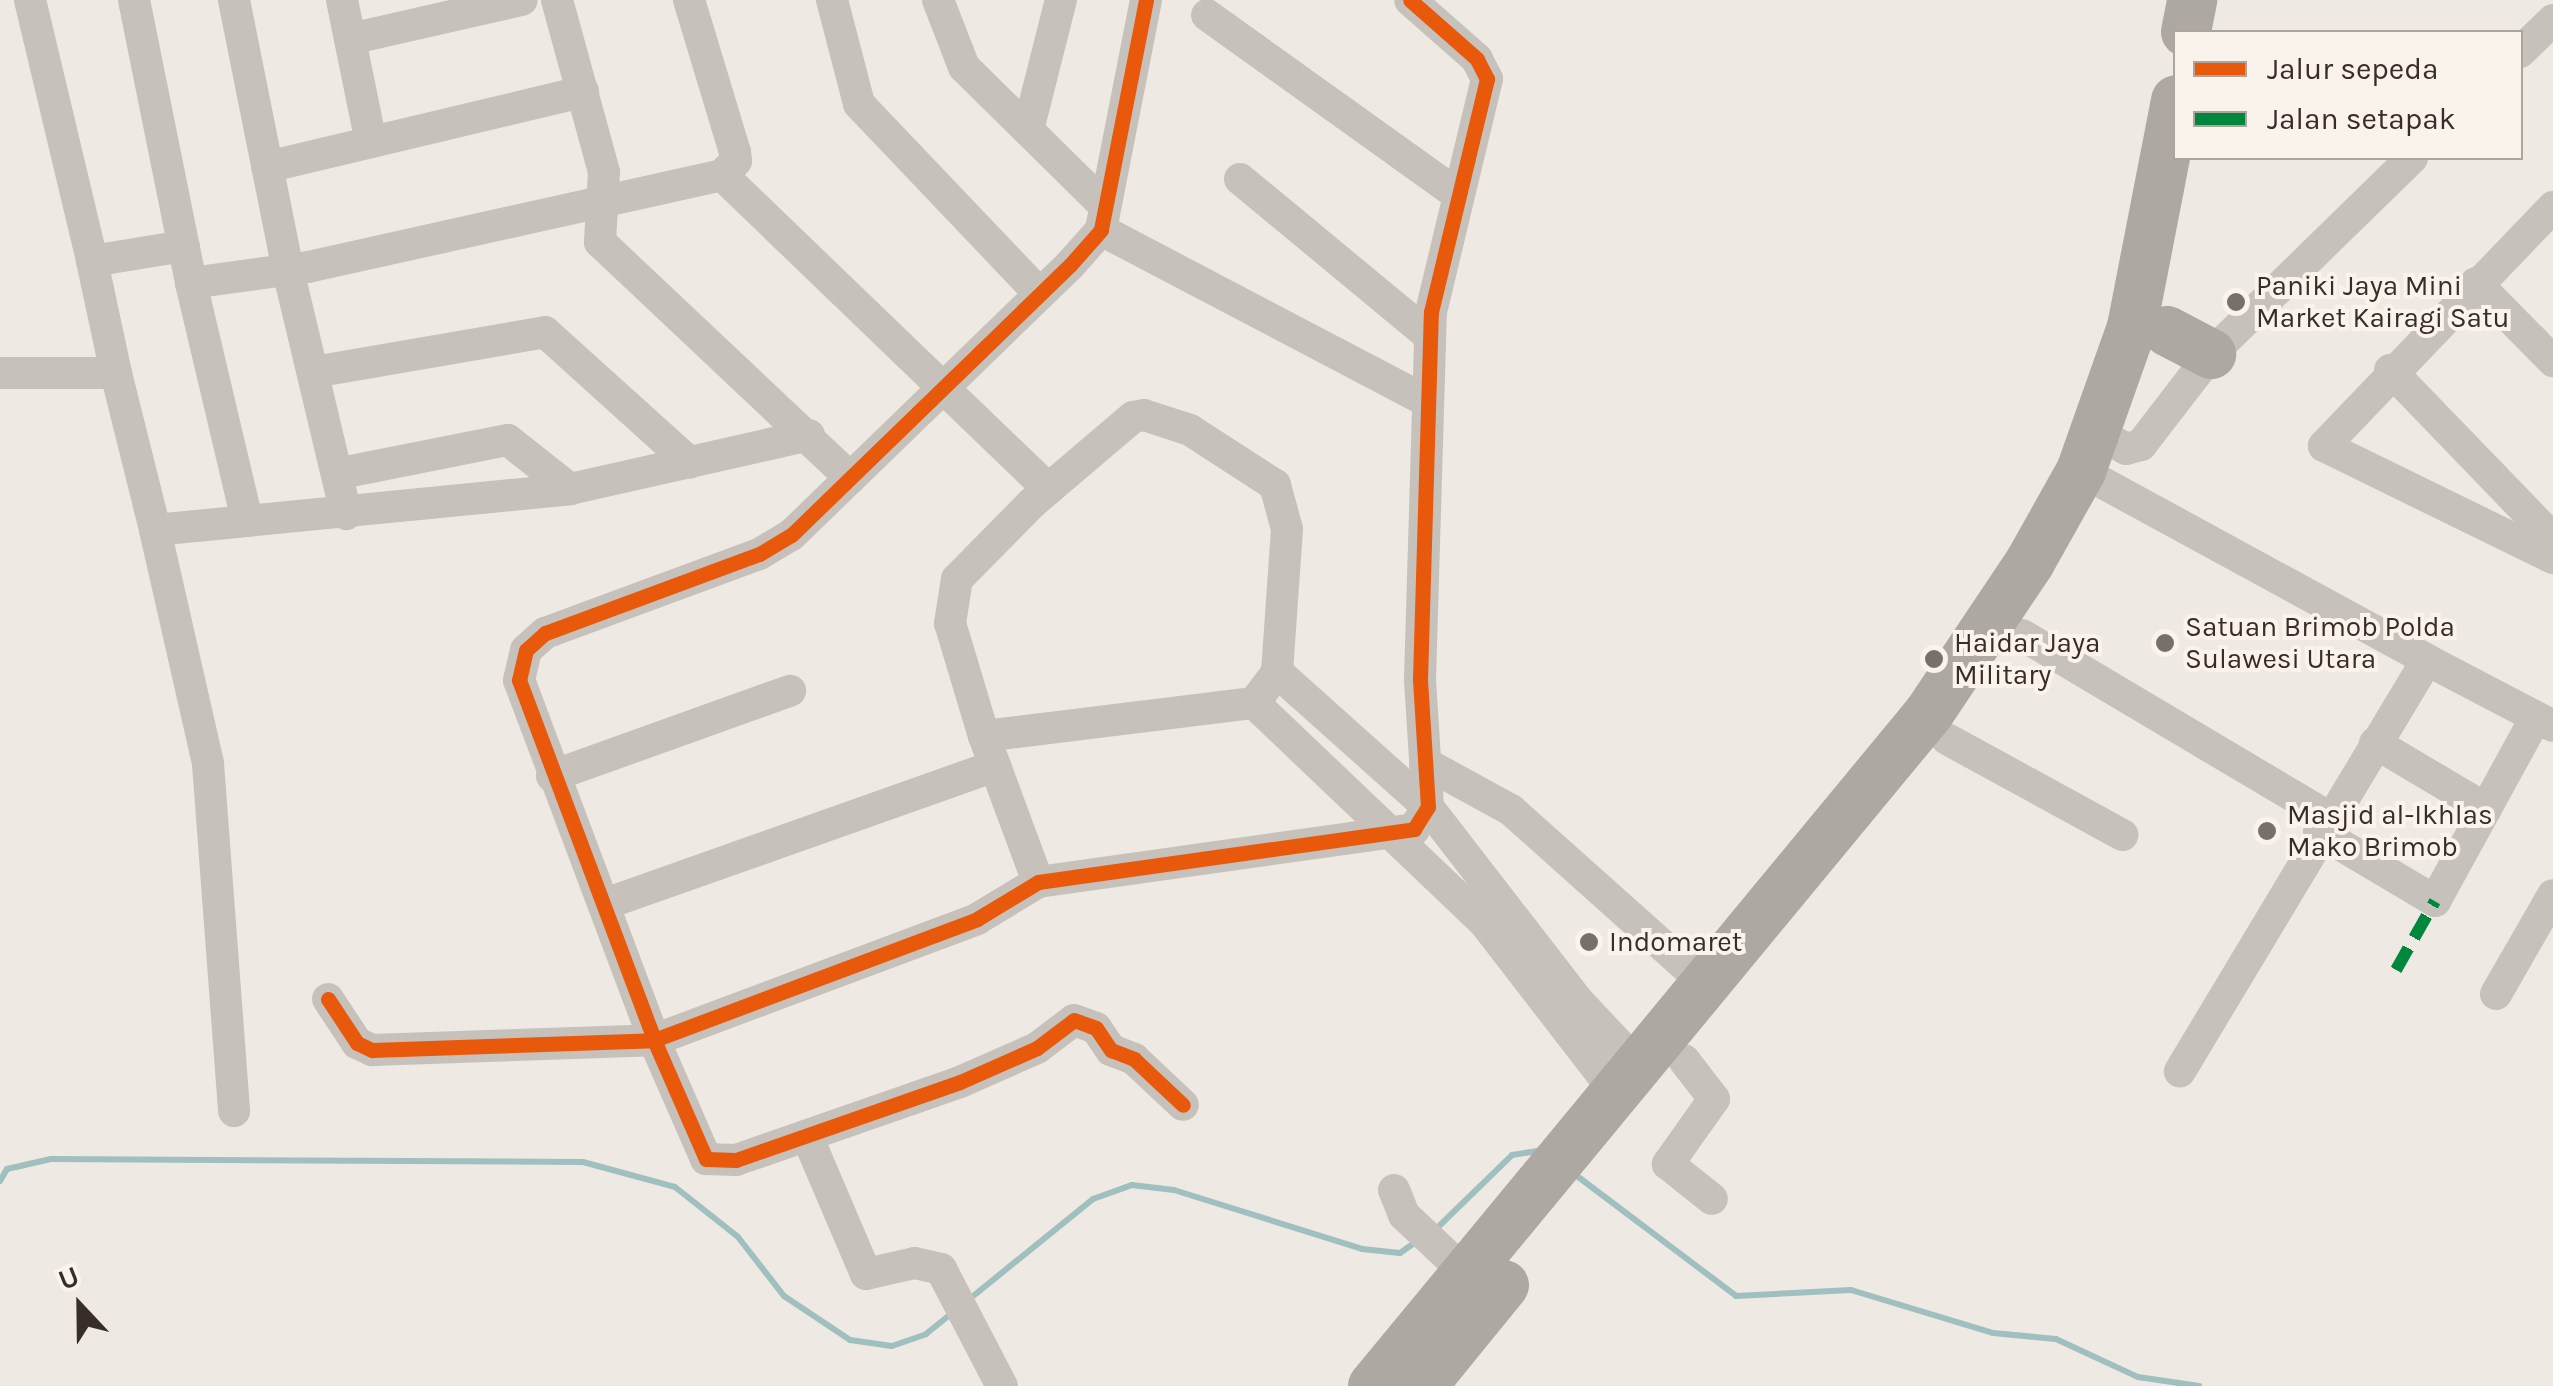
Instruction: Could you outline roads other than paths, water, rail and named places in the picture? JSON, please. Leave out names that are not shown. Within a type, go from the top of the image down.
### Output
[{"type":"highway","points":[[2186,30],[2192,0]]},
{"type":"highway","points":[[2216,30],[2220,0]]},
{"type":"highway","points":[[1444,1375],[1549,1202],[1634,1092],[1707,985],[1929,713],[2103,459],[2150,254],[2173,118]]},
{"type":"highway","points":[[1634,1092],[1948,740],[2022,634],[2167,331],[2196,160]]},
{"type":"highway","points":[[2167,331],[2211,354]]},
{"type":"highway","points":[[1374,1386],[1442,1250],[1549,1202]]},
{"type":"street","points":[[30,0],[208,764],[234,1111]]},
{"type":"street","points":[[134,0],[190,284],[247,519]]},
{"type":"street","points":[[234,0],[288,270],[341,473],[346,514]]},
{"type":"street","points":[[342,0],[371,142]]},
{"type":"street","points":[[350,39],[522,0]]},
{"type":"street","points":[[557,0],[583,92],[606,200],[602,246],[809,435],[850,478]]},
{"type":"street","points":[[190,284],[288,270],[722,175],[736,161],[689,0]]},
{"type":"street","points":[[832,0],[860,104],[1040,294]]},
{"type":"street","points":[[938,0],[964,67],[1028,130],[1103,218],[1428,402]]},
{"type":"street","points":[[1028,130],[1061,0]]},
{"type":"street","points":[[1146,0],[1103,218],[1040,294],[806,522],[760,554],[534,640],[519,680],[654,1040],[706,1159],[724,1164],[1012,1060],[1074,1020],[1096,1028],[1111,1050],[1134,1059],[1183,1106]]},
{"type":"street","points":[[328,998],[357,1043],[372,1050],[654,1040],[976,919],[1038,882],[1400,835],[1414,829],[1428,808],[1420,678],[1430,336],[1487,75],[1410,0]]},
{"type":"street","points":[[1207,15],[1458,195]]},
{"type":"street","points":[[2523,49],[2553,20]]},
{"type":"street","points":[[267,167],[583,92]]},
{"type":"street","points":[[2103,459],[2146,440],[2211,354],[2410,160]]},
{"type":"street","points":[[722,175],[947,386],[1048,490]]},
{"type":"street","points":[[1240,179],[1430,336]]},
{"type":"street","points":[[2553,207],[2326,438],[2326,448],[2553,558]]},
{"type":"street","points":[[92,261],[184,246]]},
{"type":"street","points":[[2476,283],[2553,362]]},
{"type":"street","points":[[314,372],[545,332],[690,463]]},
{"type":"street","points":[[2390,370],[2553,539]]},
{"type":"street","points":[[0,373],[116,373]]},
{"type":"street","points":[[605,904],[990,751],[1254,703],[1276,672],[1286,520],[1275,485],[1261,472],[1190,430],[1144,414],[1109,432],[963,570],[951,591],[950,623],[990,751],[1038,882]]},
{"type":"street","points":[[154,530],[570,489],[809,435]]},
{"type":"street","points":[[341,473],[508,440],[570,489]]},
{"type":"street","points":[[2022,634],[2324,824],[2435,901],[2486,810],[2544,722],[2428,660],[2103,459]]},
{"type":"street","points":[[2180,1070],[2324,824],[2428,660]]},
{"type":"street","points":[[1276,672],[1428,808],[1577,1000],[1634,1092]]},
{"type":"street","points":[[552,776],[790,691]]},
{"type":"street","points":[[1254,703],[1400,835],[1484,922],[1634,1092],[1714,1099],[1668,1164],[1712,1199]]},
{"type":"street","points":[[1948,740],[2122,834]]},
{"type":"street","points":[[2374,743],[2486,810]]},
{"type":"street","points":[[1424,763],[1510,810],[1707,985]]},
{"type":"street","points":[[2496,994],[2553,895]]},
{"type":"street","points":[[807,1136],[866,1274],[934,1265],[961,1306],[1002,1386]]},
{"type":"street","points":[[1394,1190],[1442,1250]]},
{"type":"waterway","points":[[1436,1229],[1512,1155],[1543,1150]]},
{"type":"waterway","points":[[0,1181],[7,1169],[51,1159],[583,1162],[675,1187],[738,1237],[784,1296],[850,1340],[892,1346],[926,1334],[953,1312]]},
{"type":"waterway","points":[[1573,1173],[1736,1296],[1851,1290],[1993,1333],[2056,1339],[2138,1377],[2199,1386]]},
{"type":"waterway","points":[[967,1301],[1093,1199],[1132,1185],[1174,1190],[1362,1249],[1400,1253],[1417,1241]]},
{"type":"place","name":"Paniki Jaya Mini Market Kairagi Satu","points":[[2236,302]]},
{"type":"place","name":"Satuan Brimob Polda Sulawesi Utara","points":[[2165,643]]},
{"type":"place","name":"Haidar Jaya Military","points":[[1934,659]]},
{"type":"place","name":"Masjid al-Ikhlas Mako Brimob","points":[[2267,831]]},
{"type":"place","name":"Indomaret","points":[[1589,942]]}]
